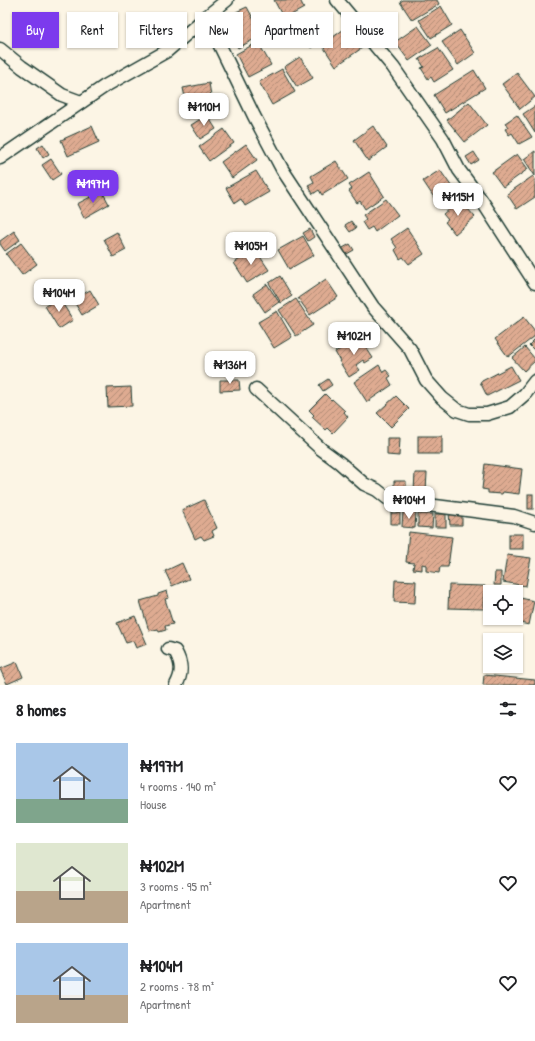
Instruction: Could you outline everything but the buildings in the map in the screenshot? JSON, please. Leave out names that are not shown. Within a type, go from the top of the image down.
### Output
[{"type":"street","points":[[211,12],[227,0]]},
{"type":"street","points":[[337,0],[393,67],[443,139],[459,170],[482,201],[535,283]]},
{"type":"street","points":[[0,158],[105,86],[167,51],[195,26]]},
{"type":"street","points":[[0,48],[22,67],[62,95],[81,102]]},
{"type":"street","points":[[221,48],[254,116],[282,169],[372,307],[410,349],[426,380],[442,398],[457,410],[469,414],[487,414],[510,407],[525,394],[535,381]]},
{"type":"street","points":[[256,388],[321,449],[364,484],[377,490],[387,498],[404,502],[514,516],[535,523]]},
{"type":"street","points":[[168,650],[175,652],[180,659],[180,678],[176,685]]}]
